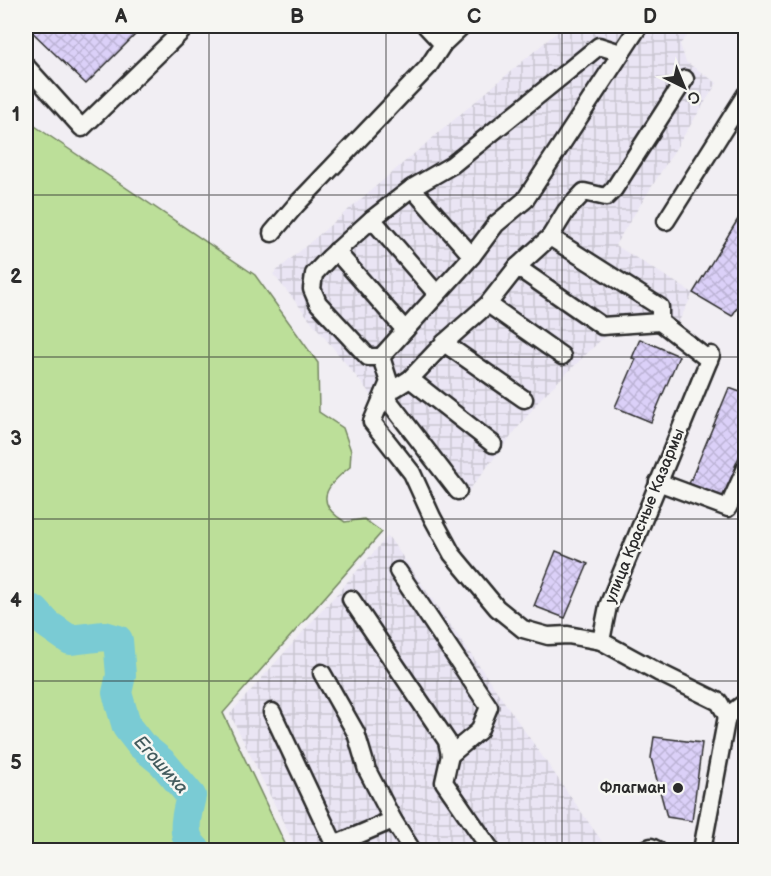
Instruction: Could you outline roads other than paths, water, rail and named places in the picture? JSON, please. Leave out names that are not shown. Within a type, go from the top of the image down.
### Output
[{"type":"street","points":[[26,66],[82,128],[187,26]]},
{"type":"street","points":[[426,26],[443,44]]},
{"type":"street","points":[[272,233],[428,67],[443,44],[462,26]]},
{"type":"street","points":[[621,53],[599,46],[452,165],[412,188],[372,219],[314,274],[312,289],[318,303],[368,357],[381,357],[472,256],[496,224],[525,200],[639,26]]},
{"type":"street","points":[[384,395],[410,379],[444,343],[488,304],[517,267],[550,237],[566,212],[584,192],[606,197],[614,189],[685,79]]},
{"type":"street","points":[[666,220],[746,94]]},
{"type":"street","points":[[412,188],[472,256]]},
{"type":"street","points":[[372,219],[437,294]]},
{"type":"street","points":[[517,267],[602,326],[660,322],[660,307],[550,237]]},
{"type":"street","points":[[336,251],[405,330]]},
{"type":"street","points":[[488,304],[562,356]]},
{"type":"street","name":"улица Красные Казармы","points":[[600,641],[608,606],[657,482],[710,358],[660,322]]},
{"type":"street","points":[[444,343],[524,399]]},
{"type":"street","points":[[381,357],[388,382],[372,422],[412,473],[452,554],[497,608],[523,628],[548,636],[568,635],[600,641],[719,702],[727,716],[702,850]]},
{"type":"street","points":[[410,379],[492,444]]},
{"type":"street","points":[[384,395],[458,491]]},
{"type":"street","points":[[657,482],[728,508],[746,468]]},
{"type":"street","points":[[398,572],[489,707],[479,731],[450,755]]},
{"type":"street","points":[[351,599],[447,741],[450,755],[444,782],[491,850]]},
{"type":"street","points":[[322,673],[356,733],[367,770],[393,820],[412,850]]},
{"type":"street","points":[[727,716],[746,702]]},
{"type":"street","points":[[272,712],[336,848],[393,820]]},
{"type":"street","points":[[644,850],[651,847],[657,850]]},
{"type":"waterway","name":"Егошиха","points":[[26,608],[34,610],[47,624],[70,640],[104,636],[118,640],[121,675],[117,693],[127,727],[141,745],[163,763],[191,796],[186,817],[186,831],[187,838],[196,850]]},
{"type":"place","name":"Флагман","points":[[678,788]]}]
